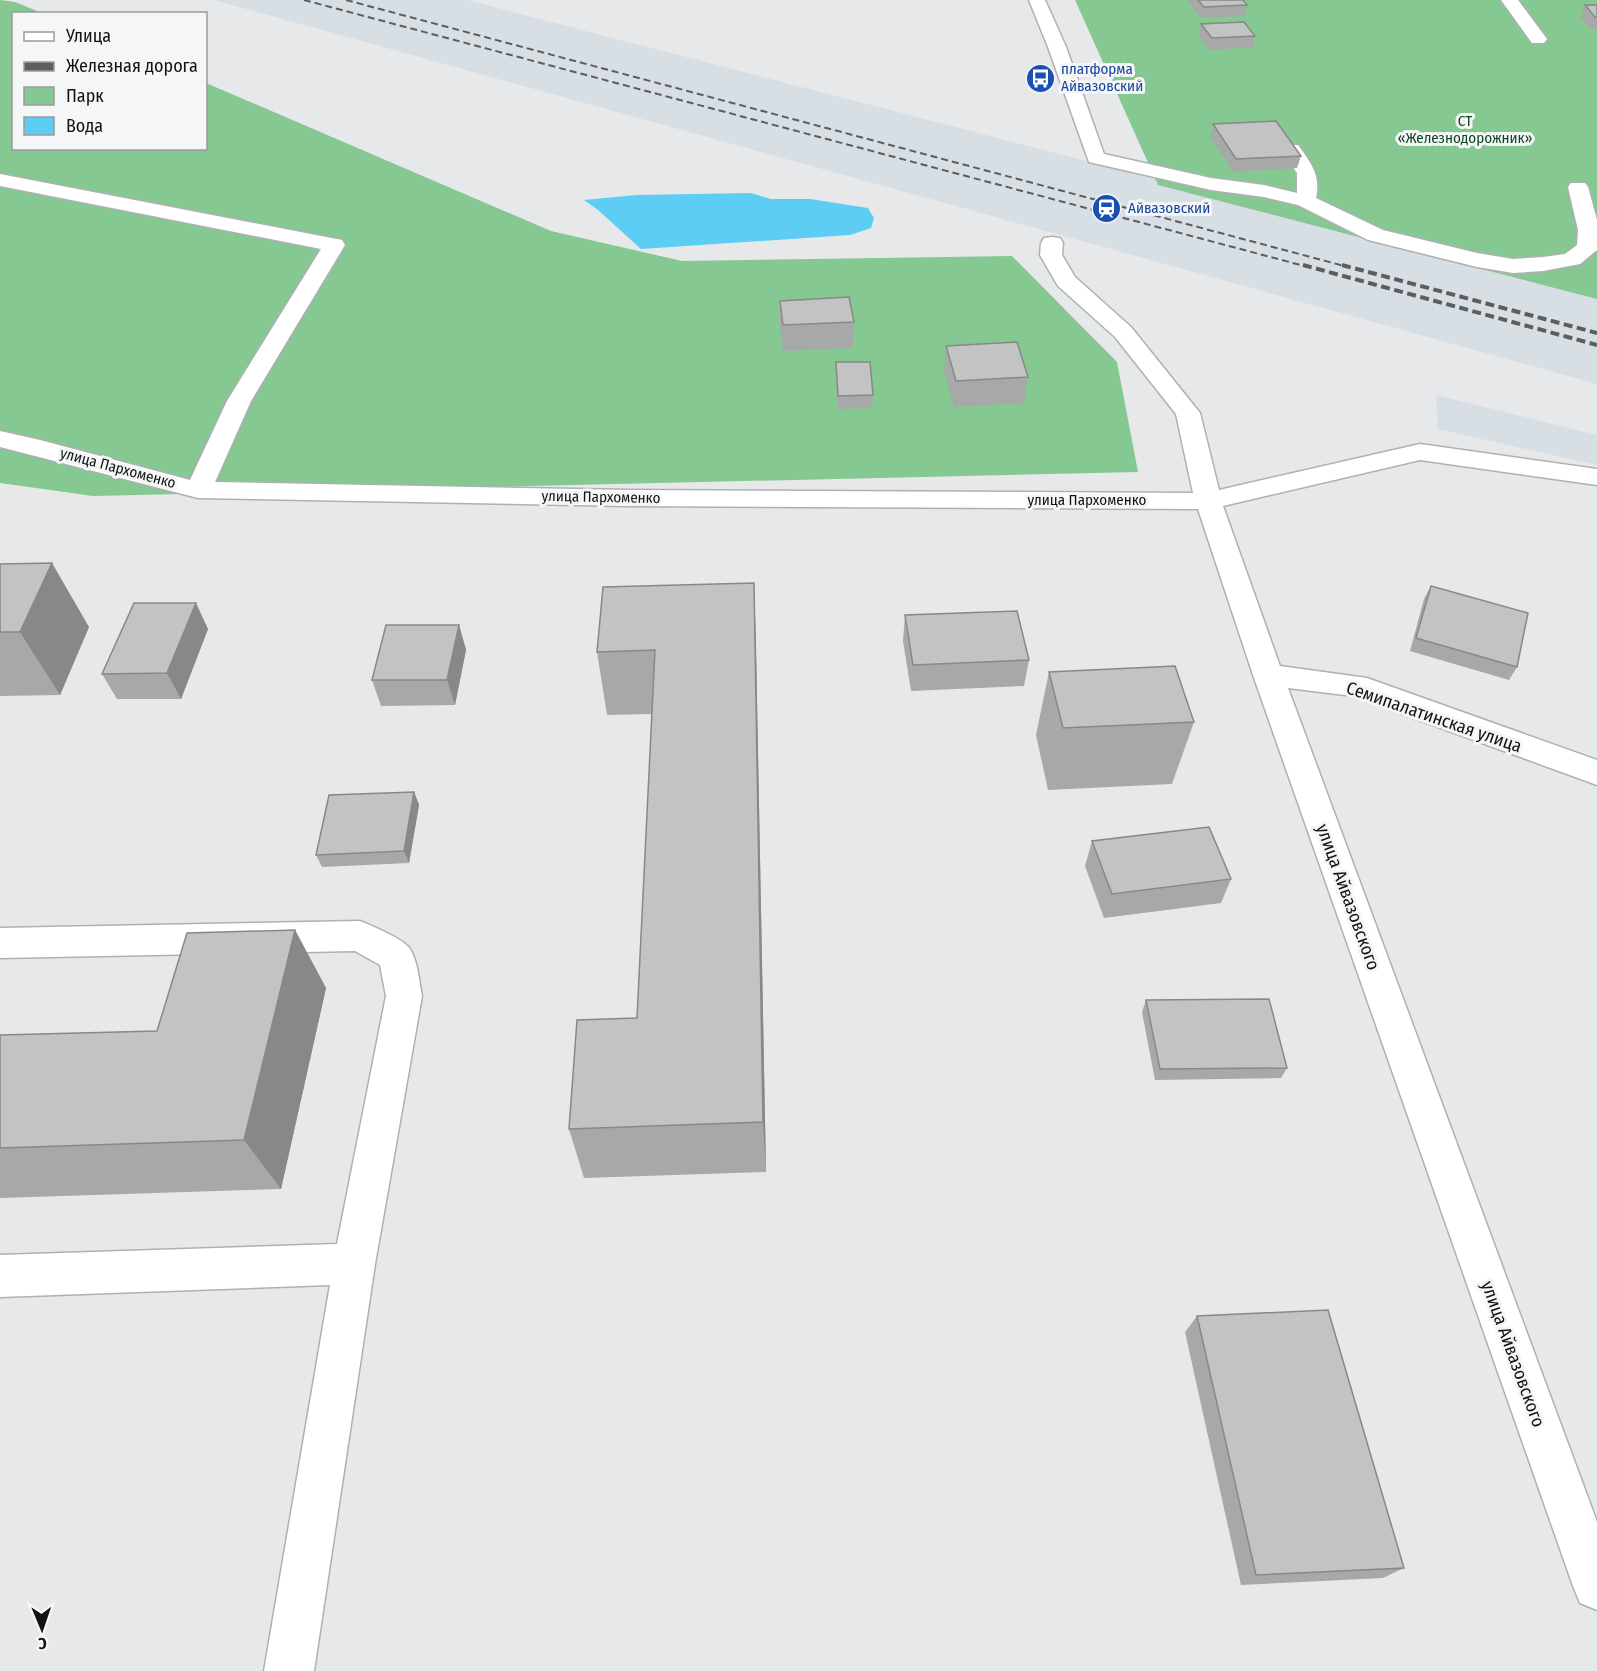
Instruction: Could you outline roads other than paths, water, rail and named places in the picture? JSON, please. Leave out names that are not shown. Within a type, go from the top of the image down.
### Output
[{"type":"street","points":[[1037,0],[1057,47],[1096,158],[1211,184],[1264,191],[1305,201],[1376,235],[1477,260],[1513,266],[1572,259],[1588,247],[1589,230],[1578,187]]},
{"type":"street","points":[[1509,0],[1538,39]]},
{"type":"street","points":[[1291,149],[1305,169],[1310,182],[1305,201]]},
{"type":"street","points":[[0,180],[334,245],[239,401],[198,490]]},
{"type":"street","name":"улица Айвазовского","points":[[1052,243],[1051,255],[1066,281],[1123,332],[1188,414],[1208,501],[1268,675],[1597,1586]]},
{"type":"street","name":"улица Пархоменко","points":[[0,439],[31,445],[198,490],[641,498],[1208,501],[1420,452],[1597,477]]},
{"type":"street","name":"Семипалатинская улица","points":[[1268,675],[1356,686],[1597,773]]},
{"type":"street","points":[[0,943],[360,936],[396,957],[404,996],[354,1264],[289,1671]]},
{"type":"street","points":[[0,1276],[354,1264]]},
{"type":"water","points":[[751,193],[771,199],[810,199],[868,208],[874,218],[871,228],[850,235],[641,249],[584,200],[636,195]]},
{"type":"railway","points":[[304,0],[1308,267]]},
{"type":"railway","points":[[346,0],[1348,267]]},
{"type":"railway","points":[[1303,265],[1597,345]]},
{"type":"railway","points":[[1342,265],[1597,333]]},
{"type":"place","name":"платформа Айвазовский","points":[[1040,78]]},
{"type":"place","name":"Айвазовский","points":[[1107,208]]},
{"type":"park label","name":"СТ «Железнодорожник»","points":[[1465,130]]}]
